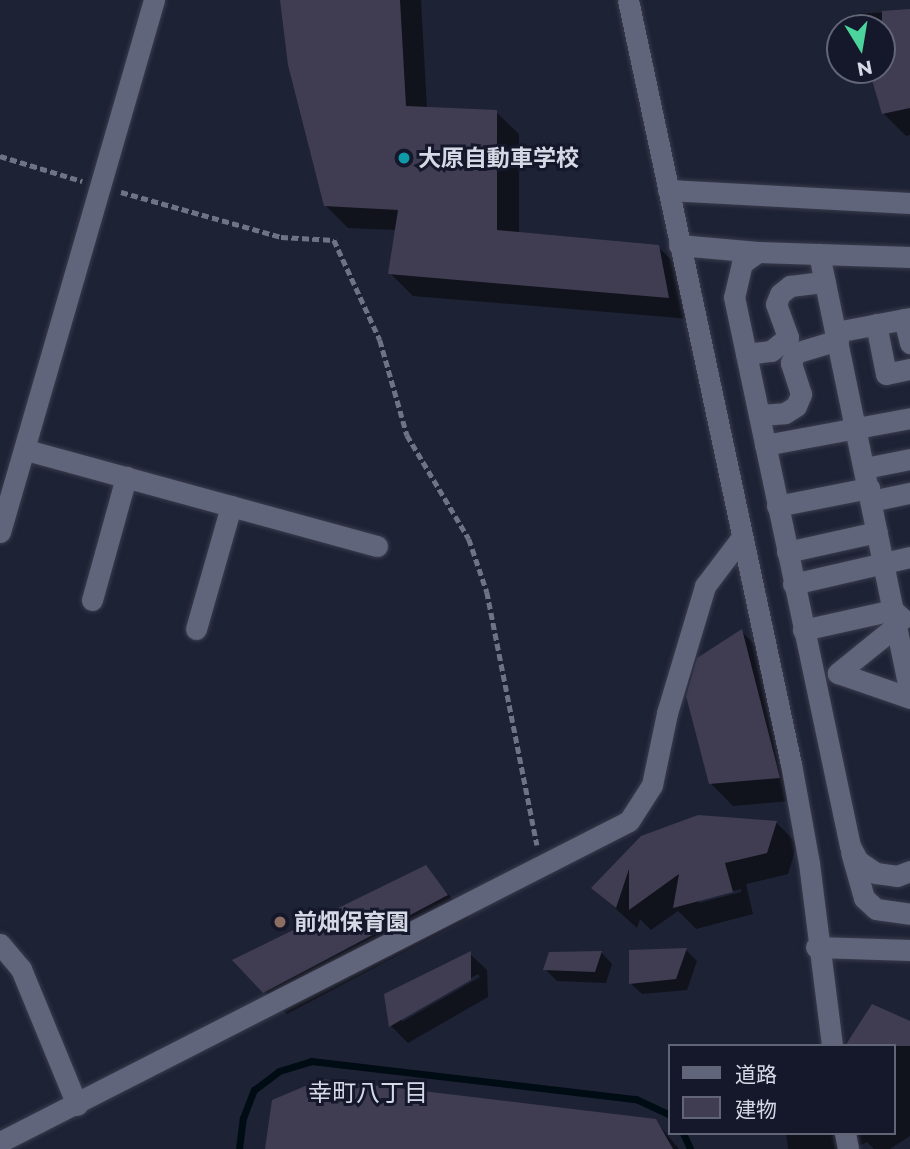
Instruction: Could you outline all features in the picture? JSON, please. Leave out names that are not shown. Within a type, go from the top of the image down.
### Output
[{"type":"street","points":[[0,532],[26,450],[154,0]]},
{"type":"street","points":[[628,0],[809,863],[816,947],[832,1044]]},
{"type":"street","points":[[668,190],[910,203]]},
{"type":"street","points":[[678,245],[758,253],[910,257]]},
{"type":"street","points":[[758,253],[742,263],[736,276],[734,297],[850,846],[864,898],[876,909],[910,914]]},
{"type":"street","points":[[819,254],[877,532],[900,620],[909,688],[838,673],[900,620]]},
{"type":"street","points":[[746,354],[771,351],[788,337],[776,304],[780,294],[790,286],[825,282]]},
{"type":"street","points":[[759,415],[785,413],[796,406],[801,394],[791,363],[795,352],[876,324],[907,318],[910,343]]},
{"type":"street","points":[[876,324],[886,374],[910,369]]},
{"type":"street","points":[[765,445],[910,418]]},
{"type":"street","points":[[26,450],[377,546]]},
{"type":"street","points":[[868,486],[910,459]]},
{"type":"street","points":[[92,600],[126,477]]},
{"type":"street","points":[[777,506],[816,489],[868,486],[910,493]]},
{"type":"street","points":[[195,629],[231,506]]},
{"type":"street","points":[[787,552],[825,533],[877,532]]},
{"type":"street","points":[[0,1143],[629,821],[652,785],[667,713],[705,586],[742,537]]},
{"type":"street","points":[[793,584],[910,557]]},
{"type":"street","points":[[803,630],[900,620]]},
{"type":"street","points":[[850,846],[858,862],[876,873],[897,876],[910,871]]},
{"type":"street","points":[[0,944],[21,969],[77,1105]]},
{"type":"street","points":[[816,947],[910,950]]},
{"type":"path","points":[[0,156],[281,237],[334,240],[380,340],[407,435],[469,539],[487,592],[540,866]]},
{"type":"building","name":"大原自動車学校","points":[[280,0],[400,0],[406,106],[497,110],[497,230],[659,245],[669,298],[388,274],[398,210],[324,206],[288,65]]},
{"type":"building","points":[[910,9],[910,108],[882,114],[873,84],[896,84],[896,14],[882,14],[882,11]]},
{"type":"building","points":[[742,629],[780,778],[709,784],[686,696],[697,658]]},
{"type":"building","points":[[698,815],[777,821],[767,853],[725,863],[733,892],[673,908],[679,874],[629,910],[629,869],[616,908],[591,888],[641,836]]},
{"type":"building","points":[[426,865],[448,895],[263,993],[232,960]]},
{"type":"building","points":[[687,948],[676,979],[629,984],[629,950]]},
{"type":"building","points":[[471,951],[471,980],[389,1027],[384,994]]},
{"type":"building","points":[[602,951],[595,972],[543,970],[549,952]]},
{"type":"building","points":[[872,1004],[910,1021],[910,1046],[846,1044]]},
{"type":"building","points":[[322,1079],[656,1119],[673,1149],[265,1149],[272,1100]]},
{"type":"waterway","points":[[239,1149],[243,1118],[254,1090],[279,1071],[311,1061],[636,1099],[668,1114]]},
{"type":"waterway","points":[[684,1135],[690,1149]]},
{"type":"place","name":"大原自動車学校","points":[[404,158]]},
{"type":"place","name":"前畑保育園","points":[[280,922]]},
{"type":"district","name":"幸町八丁目","points":[[368,1093]]}]
